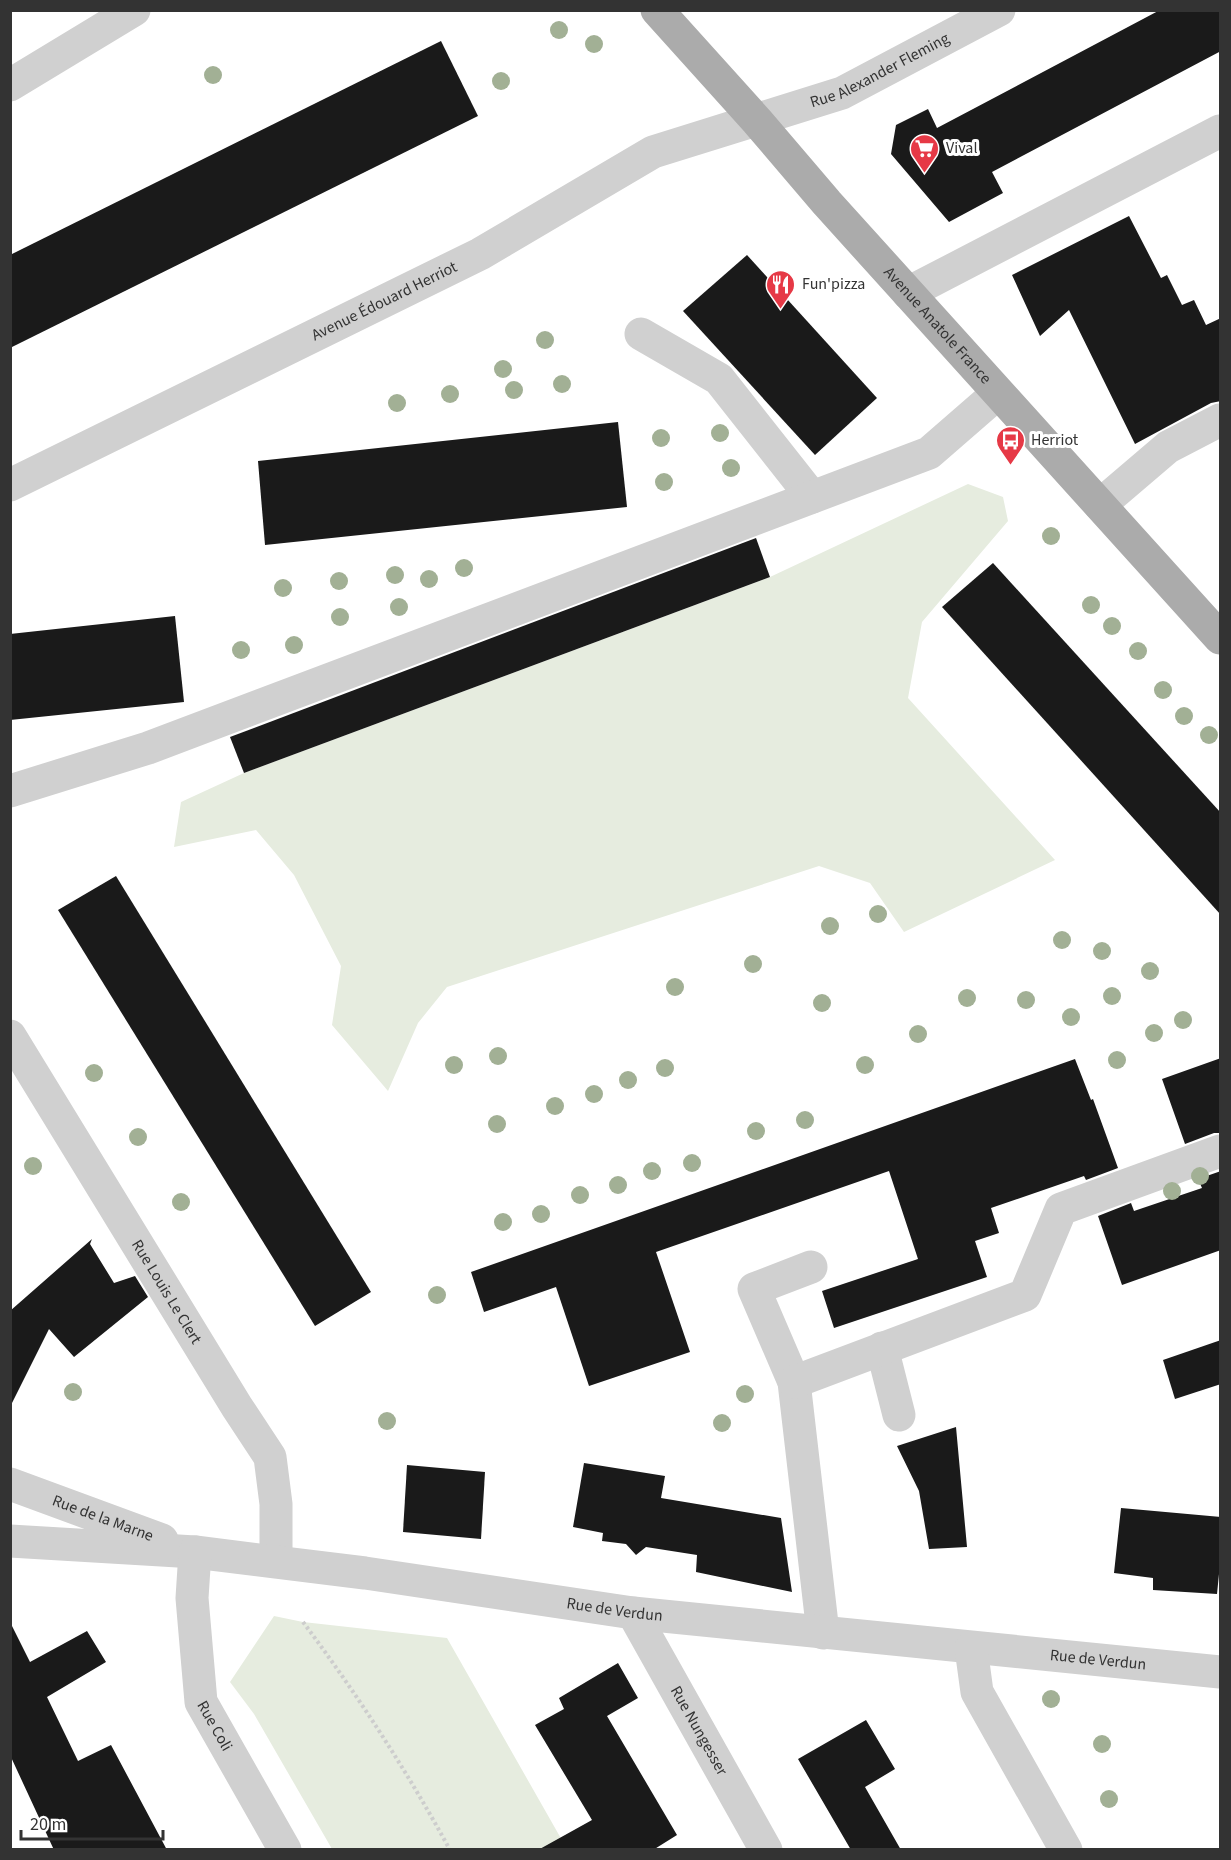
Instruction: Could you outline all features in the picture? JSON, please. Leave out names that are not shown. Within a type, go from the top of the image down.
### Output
[{"type":"main road","name":"Avenue Anatole France","points":[[657,10],[827,203],[1221,638]]},
{"type":"street","points":[[10,86],[134,10]]},
{"type":"street","name":"Rue Alexander Fleming","points":[[757,121],[842,93],[951,22],[999,10]]},
{"type":"street","name":"Avenue Édouard Herriot","points":[[10,485],[480,254],[653,152],[757,121]]},
{"type":"street","points":[[908,293],[1221,131]]},
{"type":"street","points":[[641,334],[718,379],[812,497]]},
{"type":"street","points":[[10,791],[148,748],[928,453],[998,393]]},
{"type":"street","points":[[1100,505],[1168,447],[1221,420]]},
{"type":"street","name":"Rue Louis Le Clert","points":[[10,1036],[237,1407],[270,1457],[276,1504],[276,1561]]},
{"type":"street","points":[[794,1382],[1025,1295],[1061,1209],[1221,1151]]},
{"type":"street","points":[[811,1267],[754,1289],[794,1382],[823,1633]]},
{"type":"street","points":[[882,1348],[899,1415]]},
{"type":"street","name":"Rue de la Marne","points":[[10,1484],[195,1552]]},
{"type":"street","name":"Rue de Verdun","points":[[10,1541],[195,1552],[276,1561],[633,1613],[1221,1672]]},
{"type":"street","name":"Rue Coli","points":[[195,1552],[192,1598],[201,1702],[285,1850]]},
{"type":"street","name":"Rue Nungesser","points":[[633,1613],[766,1850]]},
{"type":"street","points":[[971,1648],[977,1692],[1066,1850]]},
{"type":"path","points":[[303,1622],[343,1675],[427,1807],[450,1850]]},
{"type":"shaded area","points":[[968,484],[1003,497],[1008,521],[922,622],[908,698],[1055,860],[904,932],[870,883],[819,866],[447,987],[418,1023],[388,1091],[332,1025],[341,966],[294,875],[256,830],[174,847],[181,802],[244,773],[770,577]]},
{"type":"shaded area","points":[[274,1616],[303,1622],[447,1638],[567,1849],[332,1849],[254,1714],[230,1682]]},
{"type":"building","points":[[1160,10],[1221,10],[1221,51],[992,172],[1003,193],[949,222],[891,154],[896,125],[928,109],[937,128]]},
{"type":"building","points":[[441,41],[478,116],[10,348],[10,255]]},
{"type":"building","points":[[1129,216],[1161,278],[1167,275],[1182,305],[1194,300],[1206,325],[1221,318],[1221,401],[1211,403],[1135,444],[1069,310],[1040,336],[1012,275]]},
{"type":"building","points":[[747,255],[877,398],[815,455],[683,311]]},
{"type":"building","points":[[618,422],[627,507],[265,545],[258,461]]},
{"type":"building","points":[[756,538],[770,577],[244,773],[230,737]]},
{"type":"building","points":[[993,563],[1221,813],[1221,915],[942,607]]},
{"type":"building","points":[[175,616],[184,702],[10,720],[10,634]]},
{"type":"building","points":[[116,876],[371,1292],[315,1326],[58,910]]},
{"type":"building","points":[[1221,1058],[1221,1133],[1214,1133],[1185,1144],[1162,1079]]},
{"type":"building","points":[[1075,1059],[1091,1100],[1093,1099],[1118,1168],[1086,1180],[1084,1176],[991,1208],[999,1233],[975,1241],[987,1277],[834,1328],[822,1291],[918,1259],[889,1171],[656,1252],[690,1352],[589,1386],[556,1287],[484,1312],[471,1272]]},
{"type":"building","points":[[1221,1171],[1221,1250],[1122,1285],[1098,1216],[1131,1203],[1134,1211],[1202,1188],[1198,1179]]},
{"type":"building","points":[[92,1239],[90,1244],[114,1283],[135,1276],[148,1297],[74,1357],[49,1329],[10,1407],[10,1311]]},
{"type":"building","points":[[1221,1340],[1221,1384],[1175,1399],[1163,1360]]},
{"type":"building","points":[[956,1427],[967,1547],[929,1549],[919,1491],[897,1446]]},
{"type":"building","points":[[584,1463],[665,1476],[661,1498],[781,1518],[792,1592],[696,1572],[697,1555],[646,1547],[636,1555],[626,1544],[602,1541],[603,1533],[573,1527]]},
{"type":"building","points":[[407,1465],[485,1472],[481,1539],[403,1532]]},
{"type":"building","points":[[1121,1508],[1221,1517],[1221,1554],[1217,1594],[1153,1590],[1153,1578],[1114,1573]]},
{"type":"building","points":[[10,1622],[30,1662],[87,1631],[106,1662],[47,1697],[78,1761],[111,1745],[167,1850],[54,1850],[10,1755]]},
{"type":"building","points":[[618,1663],[638,1698],[607,1716],[677,1835],[653,1850],[538,1850],[592,1820],[535,1725],[564,1709],[559,1698]]},
{"type":"building","points":[[866,1720],[895,1769],[865,1787],[901,1850],[851,1850],[798,1759]]},
{"type":"place","name":"Vival","points":[[925,174]]},
{"type":"place","name":"Fun'pizza","points":[[781,310]]},
{"type":"place","name":"Herriot","points":[[1010,466]]}]
